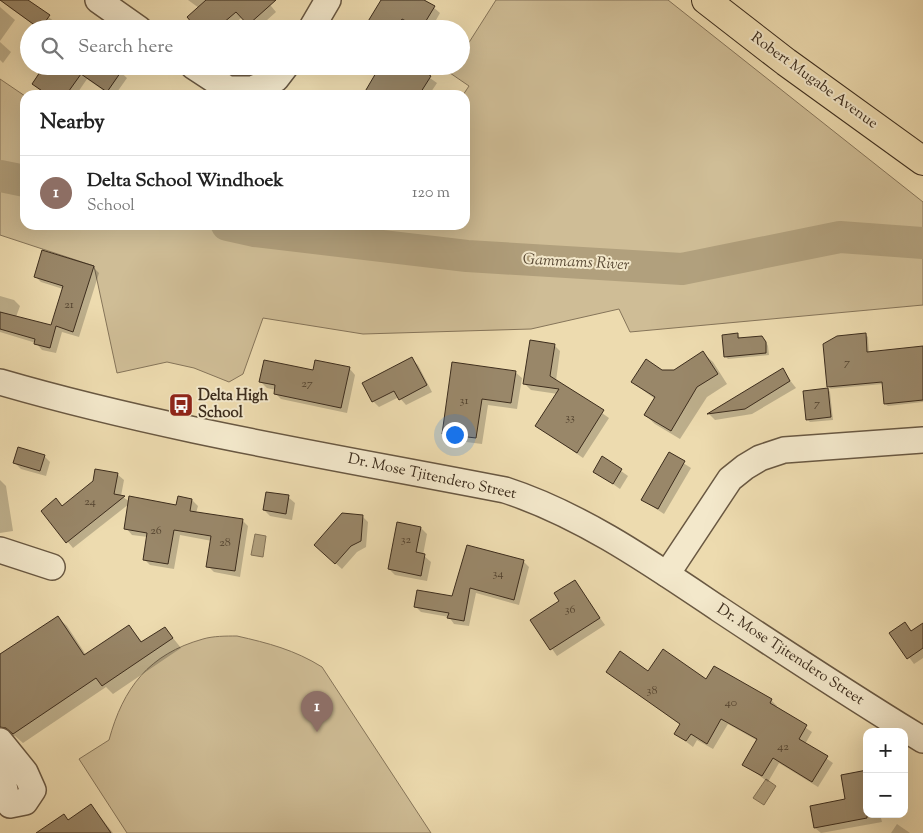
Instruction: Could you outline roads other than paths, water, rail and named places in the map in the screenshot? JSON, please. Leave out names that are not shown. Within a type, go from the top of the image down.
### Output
[{"type":"main road","name":"Robert Mugabe Avenue","points":[[706,0],[786,62],[923,161]]},
{"type":"street","points":[[98,0],[126,20]]},
{"type":"street","points":[[316,20],[328,0]]},
{"type":"street","points":[[207,75],[228,89],[252,89],[276,79],[279,75]]},
{"type":"street","name":"Dr. Mose Tjitendero Street","points":[[0,382],[56,399],[172,426],[505,490],[560,511],[668,574],[846,693],[923,740]]},
{"type":"street","points":[[668,574],[730,479],[753,462],[784,450],[923,440]]},
{"type":"street","points":[[0,550],[52,568]]},
{"type":"waterway","name":"Gammams River","points":[[0,176],[20,180]]},
{"type":"waterway","name":"Gammams River","points":[[250,230],[467,256],[682,269],[840,237],[923,243]]},
{"type":"place","name":"Delta High School","points":[[181,405]]},
{"type":"place","name":"Delta School Windhoek","points":[[317,732]]}]
